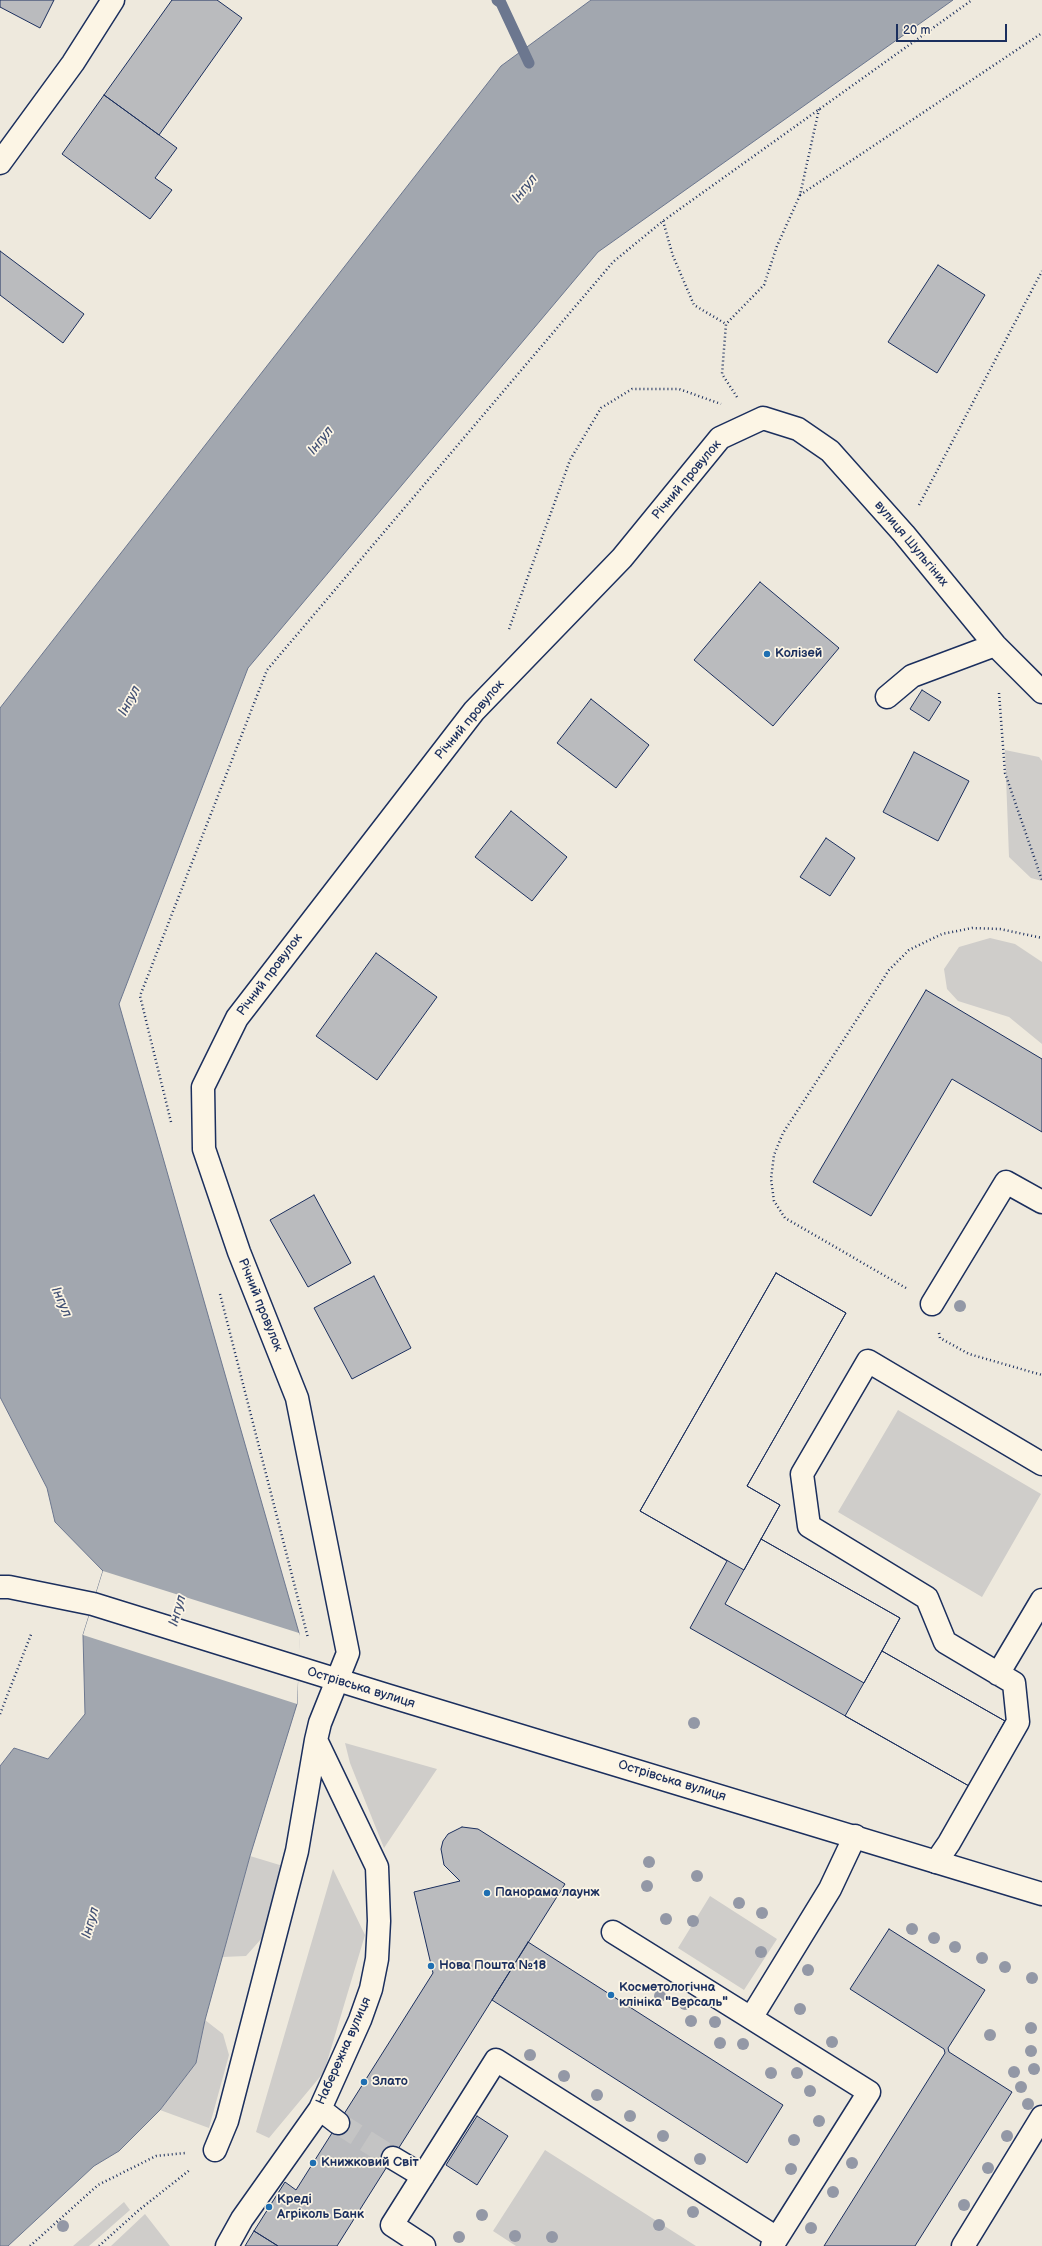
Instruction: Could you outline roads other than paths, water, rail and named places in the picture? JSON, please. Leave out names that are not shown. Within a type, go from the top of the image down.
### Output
[{"type":"street","points":[[0,163],[73,63],[113,0]]},
{"type":"street","name":"вулиця Шульгіних","points":[[763,418],[798,429],[830,451],[904,534],[995,646],[1042,692]]},
{"type":"street","name":"Річний провулок","points":[[337,1679],[348,1653],[297,1398],[239,1252],[204,1150],[203,1087],[237,1018],[474,711],[622,558],[720,438],[763,418]]},
{"type":"street","points":[[887,697],[912,676],[995,646]]},
{"type":"street","points":[[932,1304],[1006,1182],[1042,1202]]},
{"type":"street","points":[[936,1862],[949,1843],[1018,1722],[1014,1683],[945,1642],[927,1598],[809,1526],[802,1474],[868,1361],[1042,1464]]},
{"type":"street","points":[[0,1580],[28,1590]]},
{"type":"street","points":[[0,1587],[28,1590]]},
{"type":"street","name":"Острівська вулиця","points":[[28,1590],[93,1604],[337,1679],[386,1696],[855,1836],[1042,1894]]},
{"type":"street","points":[[998,1674],[1042,1600]]},
{"type":"street","points":[[215,2150],[227,2121],[297,1851],[320,1723],[337,1679]]},
{"type":"street","name":"Набережна вулиця","points":[[227,2246],[242,2219],[320,2109],[360,2020],[371,1989],[377,1958],[377,1867],[316,1740]]},
{"type":"street","points":[[751,2018],[830,1890],[855,1836]]},
{"type":"street","points":[[424,2246],[392,2225],[496,2060],[775,2242],[869,2092],[613,1932]]},
{"type":"street","points":[[320,2109],[338,2123]]},
{"type":"street","points":[[963,2246],[1042,2117]]},
{"type":"street","points":[[393,2158],[423,2176]]},
{"type":"water","name":"Інгул","points":[[591,0],[953,0],[598,252],[248,668],[119,1004],[299,1633],[297,1704],[250,1856],[205,2020],[196,2063],[160,2110],[119,2151],[94,2166],[8,2246],[0,2246],[0,1766],[14,1748],[48,1759],[85,1714],[83,1635],[103,1571],[55,1522],[47,1488],[0,1397],[0,708],[501,66]]},
{"type":"waterway","points":[[497,0],[501,3],[529,63]]},
{"type":"tunnel","points":[[338,2123],[393,2158]]},
{"type":"place","name":"Колізей","points":[[767,654]]},
{"type":"place","name":"Панорама лаунж","points":[[487,1893]]},
{"type":"place","name":"Нова Пошта №18","points":[[431,1966]]},
{"type":"place","name":"Косметологічна клініка \"Версаль\"","points":[[611,1995]]},
{"type":"place","name":"Злато","points":[[364,2082]]},
{"type":"place","name":"Книжковий Світ","points":[[313,2163]]},
{"type":"place","name":"Креді Агріколь Банк","points":[[269,2207]]}]
